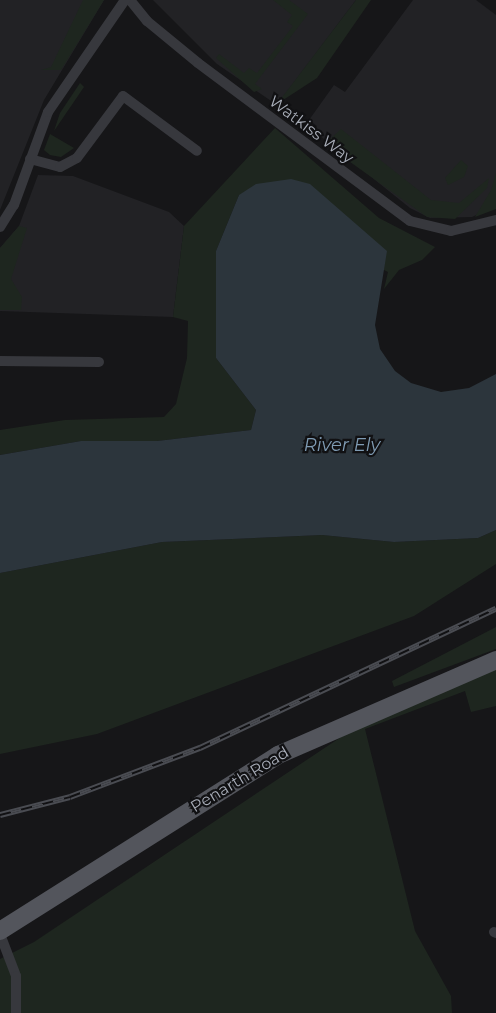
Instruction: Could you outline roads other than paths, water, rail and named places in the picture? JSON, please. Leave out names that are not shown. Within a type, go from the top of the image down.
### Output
[{"type":"main road","name":"Penarth Road","points":[[0,933],[278,755],[496,660]]},
{"type":"street","points":[[0,227],[63,85],[125,0]]},
{"type":"street","name":"Watkiss Way","points":[[130,0],[147,21],[198,63],[410,220],[451,231],[496,220]]},
{"type":"street","points":[[30,159],[60,167],[77,158],[123,96],[197,152]]},
{"type":"street","points":[[0,361],[99,362]]},
{"type":"street","points":[[0,933],[16,976],[16,1013]]},
{"type":"water","name":"River Ely","points":[[291,179],[310,184],[387,251],[375,325],[380,349],[395,371],[411,383],[441,392],[469,388],[496,374],[496,530],[478,538],[394,542],[322,535],[162,542],[0,573],[0,455],[81,441],[157,441],[251,430],[256,410],[216,358],[216,251],[239,195],[256,184]]},
{"type":"railway","points":[[0,815],[70,797],[200,748],[496,609]]}]
